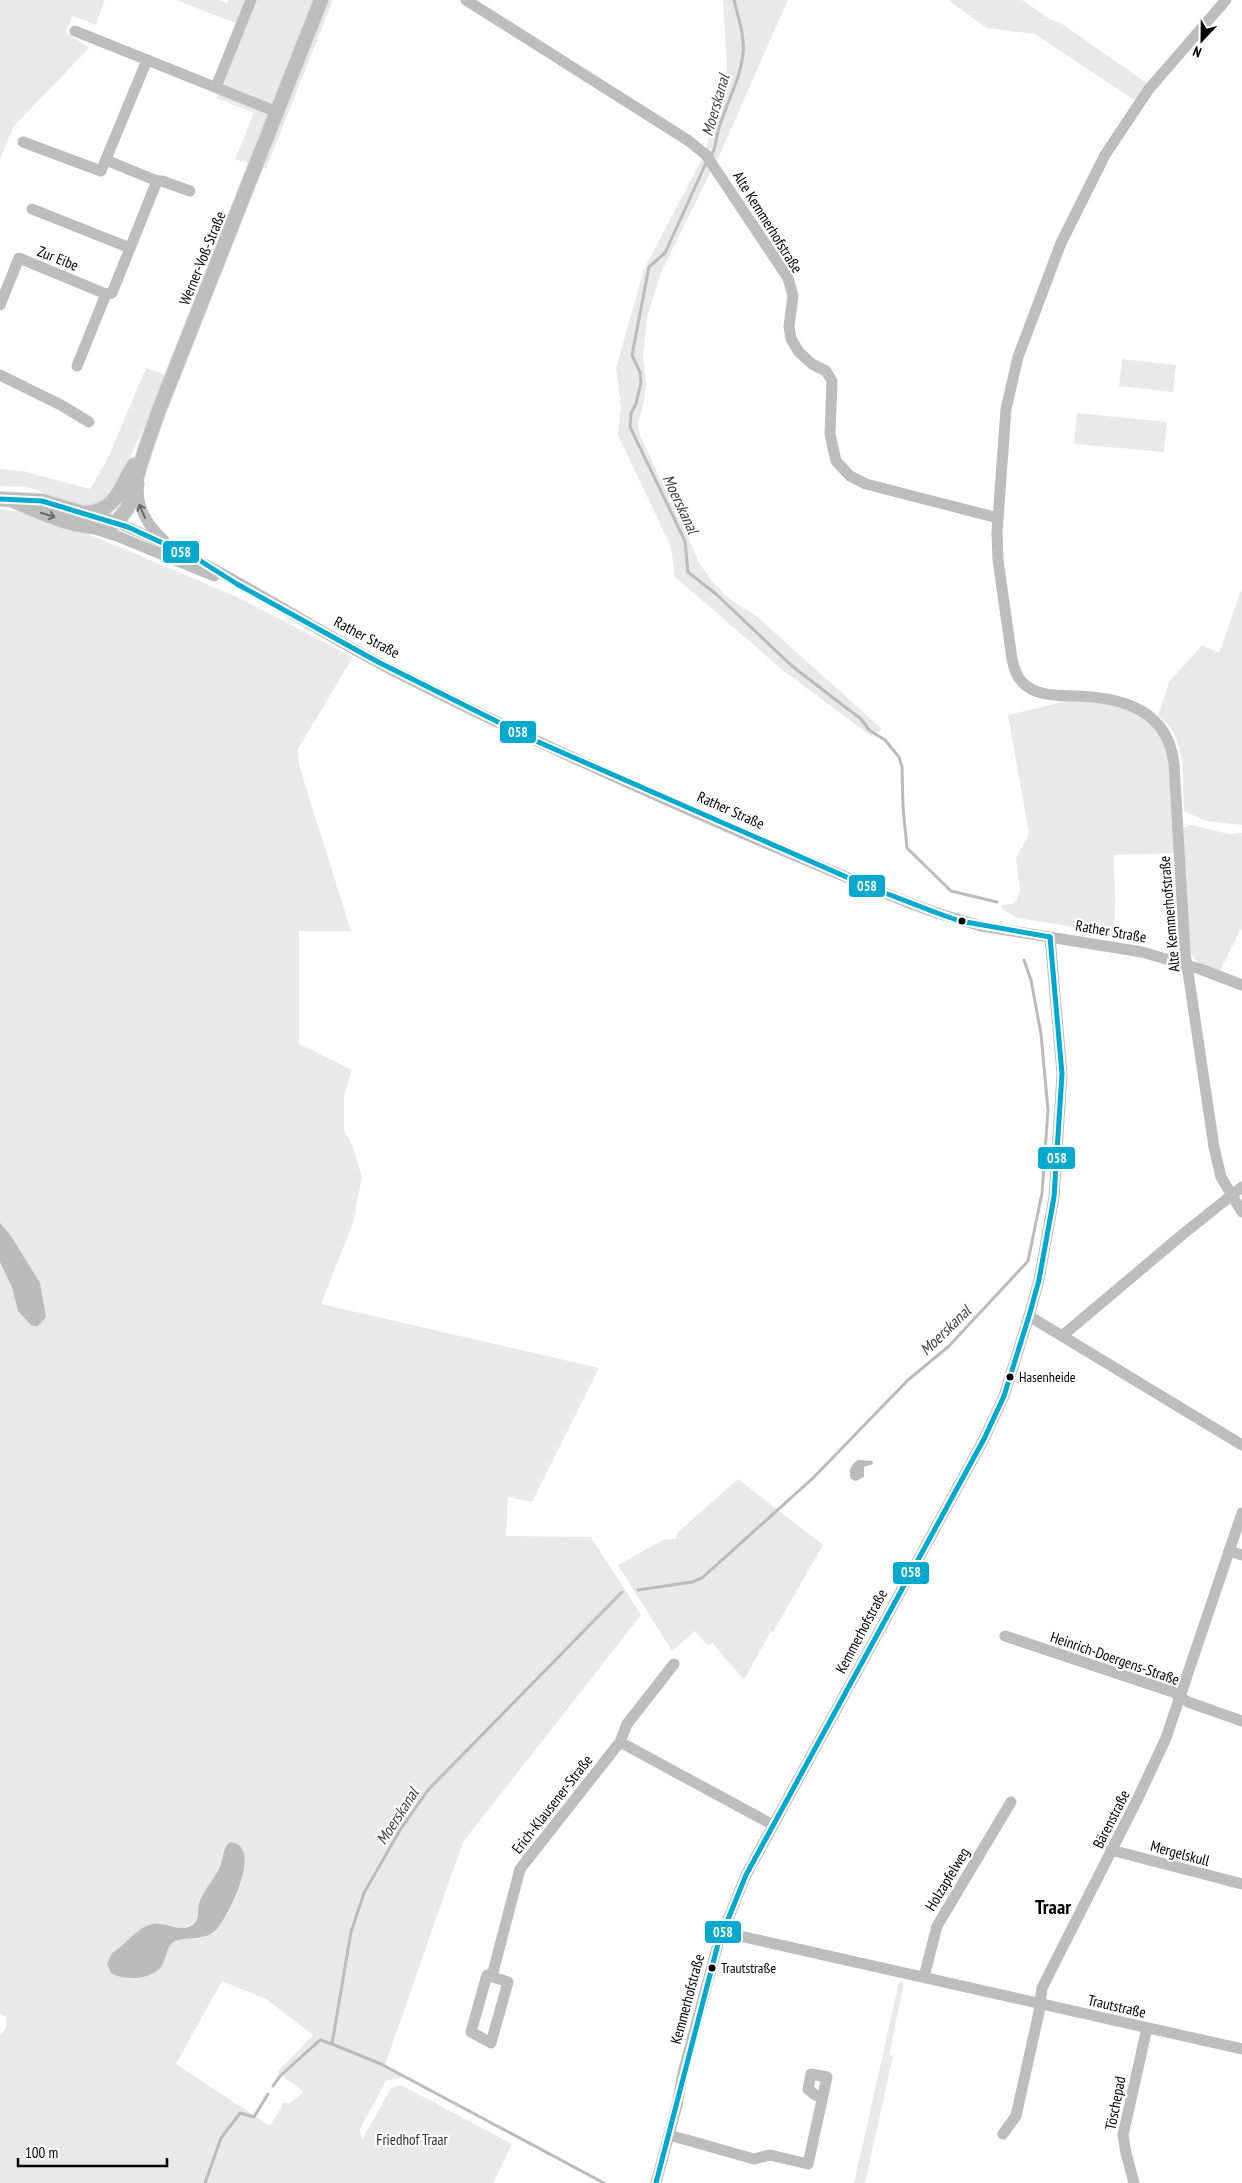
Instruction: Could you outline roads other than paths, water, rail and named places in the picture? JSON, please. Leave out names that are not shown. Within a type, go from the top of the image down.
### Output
[{"type":"main road","name":"Werner-Voß-Straße","points":[[113,526],[126,509],[144,450],[321,0]]},
{"type":"main road","points":[[113,526],[108,513],[133,466],[144,450]]},
{"type":"main road","name":"Rather Straße","points":[[7,500],[42,501],[83,519],[113,526]]},
{"type":"main road","points":[[83,519],[113,503]]},
{"type":"street","points":[[216,87],[251,0]]},
{"type":"street","name":"Alte Kemmerhofstraße","points":[[466,0],[689,141],[709,159],[788,278],[793,296],[789,326],[791,339],[799,352],[812,364],[826,371],[832,381],[830,434],[836,461],[850,476],[866,484],[998,518]]},
{"type":"street","name":"Alte Kemmerhofstraße","points":[[1226,0],[1164,69],[1128,119],[1092,178],[1061,242],[1024,340],[1010,385],[1004,427],[998,518],[998,560],[1012,658],[1018,678],[1028,687],[1042,693],[1092,697],[1134,707],[1160,725],[1170,741],[1174,764],[1187,965],[1217,1163],[1221,1177],[1242,1212]]},
{"type":"street","points":[[75,31],[277,112]]},
{"type":"street","points":[[103,166],[147,60]]},
{"type":"street","points":[[23,142],[156,181],[162,181],[190,191]]},
{"type":"street","points":[[78,366],[106,294],[112,293],[156,181]]},
{"type":"street","points":[[32,209],[130,248]]},
{"type":"street","name":"Zur Eibe","points":[[0,305],[19,258],[106,294]]},
{"type":"street","points":[[0,375],[61,404],[89,422]]},
{"type":"street","name":"Rather Straße","points":[[144,450],[138,486],[139,504],[150,525],[173,548]]},
{"type":"street","name":"Rather Straße","points":[[113,526],[173,548],[199,560],[237,584],[378,662],[473,711],[545,745],[796,856],[937,914],[981,926],[1121,948],[1187,965],[1242,986]]},
{"type":"street","name":"Rather Straße","points":[[113,526],[189,567],[237,584]]},
{"type":"street","name":"Kemmerhofstraße","points":[[656,2183],[669,2135],[682,2073],[722,1932],[746,1874],[995,1416],[1007,1388],[1039,1280],[1053,1206],[1062,1074],[1050,937]]},
{"type":"street","points":[[1062,1336],[1231,1194],[1242,1187]]},
{"type":"street","points":[[1029,1316],[1242,1445]]},
{"type":"street","name":"Bärenstraße","points":[[1004,2134],[1016,2116],[1039,2012],[1042,1988],[1156,1762],[1242,1513]]},
{"type":"street","points":[[1229,1550],[1242,1555]]},
{"type":"street","name":"Heinrich-Doergens-Straße","points":[[1005,1636],[1173,1692],[1188,1702],[1242,1722]]},
{"type":"street","name":"Erich-Klausener-Straße","points":[[492,1976],[520,1869],[620,1742],[627,1724],[674,1664]]},
{"type":"street","points":[[620,1742],[773,1825]]},
{"type":"street","name":"Holzapfelweg","points":[[924,1978],[937,1926],[1011,1802]]},
{"type":"street","name":"Mergelskull","points":[[1111,1850],[1242,1884]]},
{"type":"street","name":"Trautstraße","points":[[722,1932],[1242,2049]]},
{"type":"street","name":"Erich-Klausener-Straße","points":[[487,1975],[492,1976],[508,1982],[491,2042],[472,2032],[487,1975]]},
{"type":"street","name":"Töschepad","points":[[1134,2183],[1126,2153],[1124,2135],[1147,2028]]},
{"type":"street","points":[[669,2135],[754,2159],[770,2155],[808,2164],[822,2097]]},
{"type":"waterway","name":"Moerskanal","points":[[710,158],[714,151],[722,119],[739,73],[743,54],[742,33],[734,0]]},
{"type":"waterway","name":"Moerskanal","points":[[706,163],[665,253],[649,267],[632,355],[640,372],[641,382],[636,404],[631,413],[630,427],[685,541],[688,572],[716,594],[792,666],[861,719],[869,730],[885,740],[899,757],[902,767],[907,848],[951,891],[997,902]]},
{"type":"waterway","name":"Moerskanal","points":[[638,1590],[692,1582],[702,1578],[813,1478],[908,1380],[949,1346],[1028,1261],[1042,1193],[1048,1110],[1041,1034],[1031,980],[1024,960]]},
{"type":"waterway","name":"Moerskanal","points":[[273,2086],[280,2076],[320,2040],[332,2044],[351,1932],[364,1893],[400,1830],[428,1790],[622,1592]]},
{"type":"waterway","points":[[332,2044],[381,2064],[604,2183]]},
{"type":"waterway","name":"Moerskanal","points":[[205,2183],[221,2138],[240,2113],[254,2117],[268,2094]]},
{"type":"place","name":"Hasenheide","points":[[1010,1377]]},
{"type":"place","name":"Trautstraße","points":[[712,1968]]},
{"type":"district","name":"Traar","points":[[1053,1907]]},
{"type":"park label","name":"Friedhof Traar","points":[[412,2139]]}]
